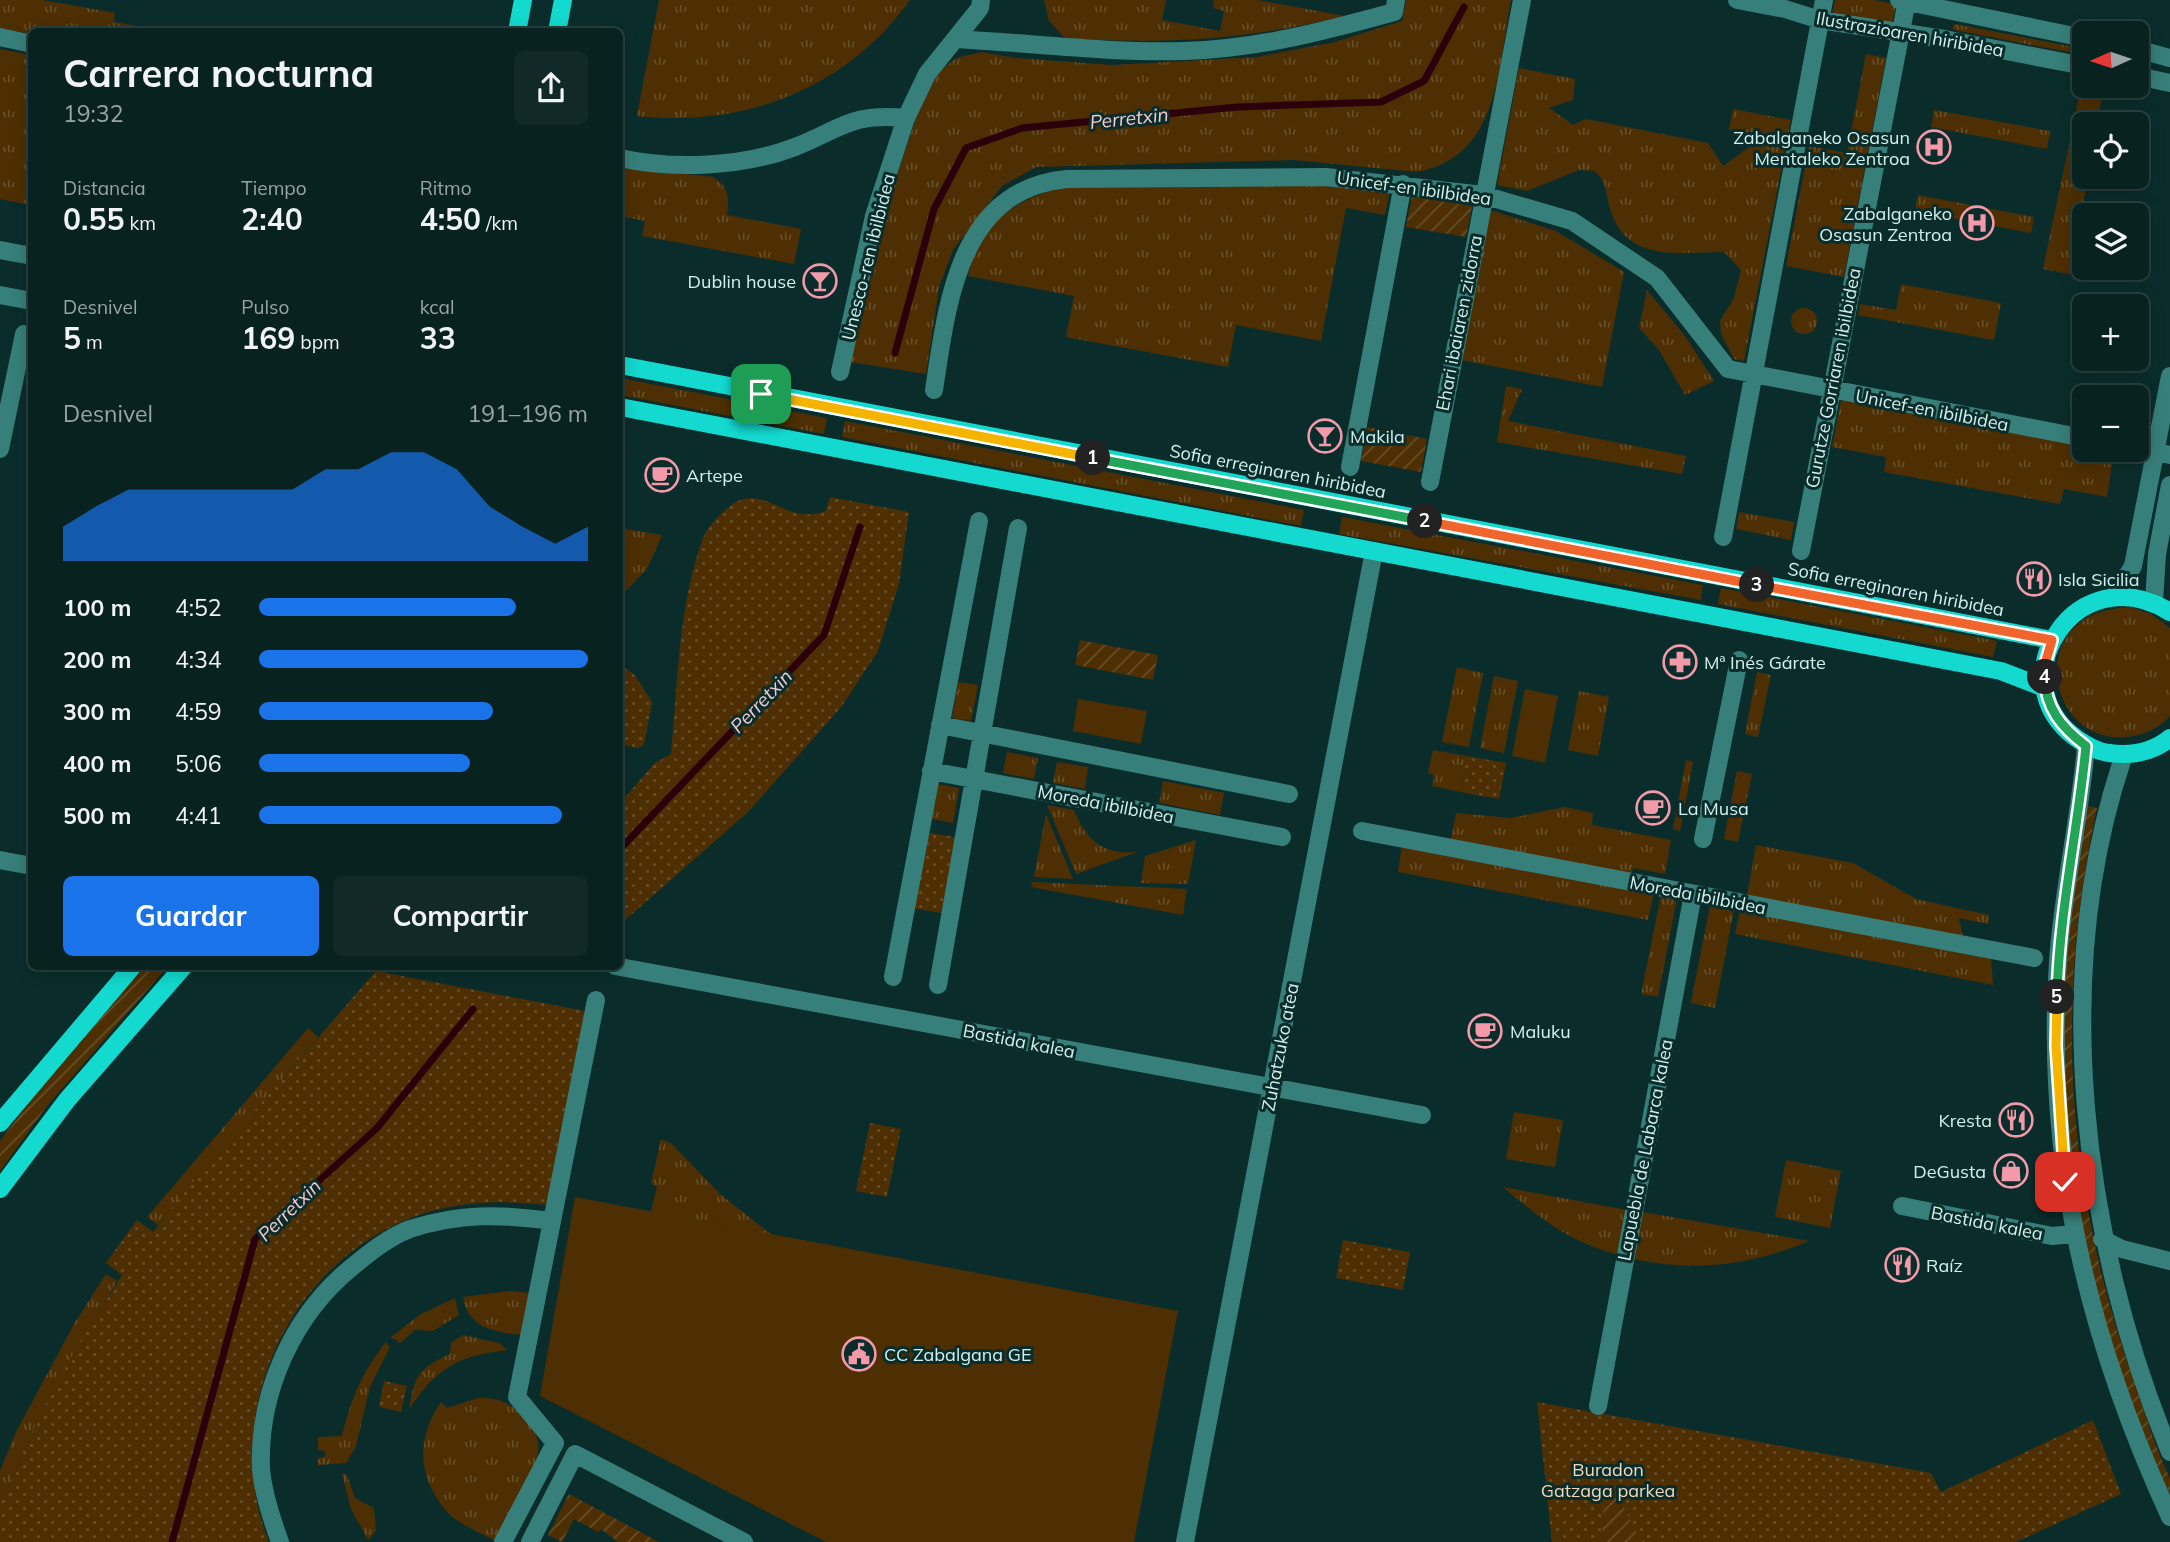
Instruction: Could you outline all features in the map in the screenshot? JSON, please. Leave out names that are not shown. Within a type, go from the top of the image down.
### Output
[{"type":"main road","points":[[518,28],[523,0]]},
{"type":"main road","points":[[558,28],[563,0]]},
{"type":"main road","name":"Sofia erreginaren hiribidea","points":[[623,366],[2052,640]]},
{"type":"main road","points":[[623,408],[2001,671],[2045,688]]},
{"type":"main road","points":[[2170,612],[2154,602],[2134,597],[2095,601],[2078,610],[2052,640],[2045,664],[2045,688],[2052,711],[2067,731],[2086,746],[2124,755],[2145,752],[2170,738]]},
{"type":"main road","points":[[0,1123],[130,970]]},
{"type":"main road","points":[[0,1189],[67,1100],[181,970]]},
{"type":"street","name":"Unesco-ren ibilbidea","points":[[840,372],[874,216],[906,118],[927,74],[980,8],[981,0]]},
{"type":"street","points":[[955,39],[1184,51],[1243,46],[1300,37],[1394,12],[1396,0]]},
{"type":"street","name":"Ehari ibaiaren zidorra","points":[[1430,482],[1522,0]]},
{"type":"street","name":"Ilustrazioaren hiribidea","points":[[1737,0],[1785,9],[1820,20],[1944,39],[2072,64]]},
{"type":"street","points":[[1723,537],[1824,0]]},
{"type":"street","name":"Ilustrazioaren hiribidea","points":[[1904,0],[2072,35]]},
{"type":"street","name":"Gurutze Gorriaren ibilbidea","points":[[1801,551],[1904,0]]},
{"type":"street","points":[[0,37],[28,43]]},
{"type":"street","points":[[2149,52],[2170,58]]},
{"type":"street","points":[[2149,79],[2170,83]]},
{"type":"street","points":[[623,158],[687,164],[741,160],[793,148],[855,118],[906,118]]},
{"type":"street","name":"Unicef-en ibilbidea","points":[[934,390],[946,311],[958,268],[978,230],[1011,198],[1045,182],[1067,179],[1326,177],[1483,195],[1572,221],[1657,278],[1728,369],[1753,376],[2072,436]]},
{"type":"street","points":[[1350,467],[1404,184]]},
{"type":"street","points":[[0,250],[28,255]]},
{"type":"street","points":[[0,295],[28,300]]},
{"type":"street","points":[[0,449],[24,334]]},
{"type":"street","points":[[2114,597],[2133,566],[2163,453],[2170,376]]},
{"type":"street","points":[[2154,602],[2157,554],[2170,485]]},
{"type":"street","points":[[893,977],[979,521]]},
{"type":"street","points":[[939,985],[1018,528]]},
{"type":"street","name":"Zuhatzuko atea","points":[[1185,1542],[1374,551]]},
{"type":"street","points":[[1703,839],[1739,660]]},
{"type":"street","points":[[940,725],[1289,794]]},
{"type":"street","points":[[2086,746],[2082,793],[2065,889],[2058,962],[2056,1046],[2065,1182],[2073,1234],[2107,1363],[2131,1429],[2170,1517]]},
{"type":"street","points":[[2124,755],[2107,810],[2096,868],[2085,968],[2083,1029],[2087,1119],[2102,1239],[2136,1363],[2170,1452]]},
{"type":"street","name":"Moreda ibilbidea","points":[[931,771],[1282,837]]},
{"type":"street","name":"Moreda ibilbidea","points":[[1363,831],[2034,958]]},
{"type":"street","points":[[0,860],[28,865]]},
{"type":"street","name":"Lapuebla de Labarca kalea","points":[[1598,1406],[1693,894]]},
{"type":"street","name":"Bastida kalea","points":[[623,967],[1422,1115]]},
{"type":"street","points":[[503,1542],[555,1443],[517,1397],[596,1000]]},
{"type":"street","name":"Bastida kalea","points":[[1902,1206],[2052,1236],[2073,1234]]},
{"type":"street","points":[[280,1542],[261,1470],[274,1378],[296,1329],[326,1288],[365,1256],[407,1230],[451,1218],[496,1213],[552,1221]]},
{"type":"street","points":[[2102,1239],[2122,1250],[2170,1261]]},
{"type":"street","points":[[530,1542],[575,1454],[744,1542]]},
{"type":"green space","points":[[0,0],[43,0],[115,13],[114,22],[152,28],[28,28],[28,33],[0,28]]},
{"type":"green space","points":[[659,0],[910,0],[884,31],[855,57],[824,79],[790,96],[754,108],[716,115],[677,118],[637,116]]},
{"type":"green space","points":[[1044,0],[1166,0],[1162,20],[1220,31],[1224,11],[1213,8],[1214,0],[1258,0],[1345,16],[1241,35],[1171,40],[1100,40],[1065,38],[1049,21]]},
{"type":"green space","points":[[1406,0],[1511,0],[1490,106],[1480,129],[1465,148],[1444,163],[1417,172],[1294,160],[1036,167],[1002,186],[953,250],[939,287],[926,374],[850,362],[894,184],[923,98],[938,73],[956,58],[982,52],[1015,58],[1113,65],[1257,57],[1335,42],[1402,21]]},
{"type":"green space","points":[[1835,0],[1873,0],[1896,4],[1891,28],[1832,16]]},
{"type":"green space","points":[[1955,24],[2072,47],[2072,53],[1954,30],[1952,27]]},
{"type":"green space","points":[[0,49],[28,54],[28,204],[0,199]]},
{"type":"green space","points":[[1866,54],[1886,58],[1844,277],[1786,266],[1809,146],[1847,153]]},
{"type":"green space","points":[[1519,68],[1575,79],[1573,100],[1549,108],[1573,125],[1586,119],[1708,143],[1723,166],[1760,139],[1729,130],[1733,109],[1791,120],[1744,361],[1734,359],[1721,334],[1720,321],[1734,298],[1741,270],[1724,252],[1671,253],[1640,246],[1627,237],[1616,224],[1603,182],[1594,171],[1579,170],[1527,191],[1497,185]]},
{"type":"green space","points":[[2079,98],[2102,98],[2099,112],[2076,112]]},
{"type":"green space","points":[[1934,110],[2050,131],[2047,149],[1931,127]]},
{"type":"green space","points":[[2072,130],[2072,189],[2086,189],[2083,203],[2072,203],[2070,274],[2043,269]]},
{"type":"green space","points":[[623,167],[713,177],[727,193],[727,215],[801,229],[794,264],[642,236],[645,221],[623,217]]},
{"type":"green space","points":[[1310,183],[1390,190],[1385,215],[1346,208],[1321,341],[1236,325],[1228,367],[1066,337],[1074,296],[968,276],[982,240],[992,226],[1019,204],[1052,190],[1071,185]]},
{"type":"green space","points":[[1412,195],[1472,206],[1466,237],[1406,227]]},
{"type":"green space","points":[[1918,195],[2034,217],[2031,233],[1915,211]]},
{"type":"green space","points":[[1490,210],[1556,231],[1624,272],[1602,387],[1461,360]]},
{"type":"green space","points":[[1901,284],[2001,303],[1994,340],[1858,315],[1860,304],[1896,310]]},
{"type":"green space","points":[[1647,290],[1685,336],[1714,381],[1685,395],[1659,350],[1639,328]]},
{"type":"green space","points":[[1804,308],[1813,312],[1817,321],[1813,330],[1804,334],[1795,330],[1791,321],[1795,312]]},
{"type":"green space","points":[[623,379],[827,418],[824,434],[623,396]]},
{"type":"green space","points":[[1506,386],[1522,389],[1508,421],[1686,456],[1682,474],[1497,442]]},
{"type":"green space","points":[[1841,400],[2072,444],[2072,462],[2112,462],[2107,497],[2064,489],[2060,504],[1884,472],[1886,457],[1832,447]]},
{"type":"green space","points":[[845,421],[1304,510],[1301,526],[842,437]]},
{"type":"green space","points":[[1368,427],[1427,439],[1421,472],[1361,461]]},
{"type":"green space","points":[[830,497],[909,512],[899,584],[878,651],[842,706],[748,812],[623,922],[623,800],[655,763],[671,754],[688,591],[703,538],[718,516],[740,500],[761,499],[801,514],[826,511]]},
{"type":"green space","points":[[1739,512],[1794,522],[1791,540],[1736,529]]},
{"type":"green space","points":[[1342,517],[1703,585],[1701,600],[1339,534]]},
{"type":"green space","points":[[623,528],[662,535],[647,569],[623,594]]},
{"type":"green space","points":[[1721,588],[1997,641],[1993,657],[1718,604]]},
{"type":"green space","points":[[2130,607],[2151,614],[2170,628],[2170,716],[2158,726],[2139,735],[2104,736],[2081,724],[2065,704],[2057,679],[2059,654],[2071,631],[2094,614]]},
{"type":"green space","points":[[1080,640],[1158,655],[1153,680],[1075,665]]},
{"type":"green space","points":[[623,667],[634,674],[652,702],[644,745],[638,748],[623,746]]},
{"type":"green space","points":[[1457,667],[1483,673],[1469,747],[1442,742]]},
{"type":"green space","points":[[1757,672],[1771,675],[1758,737],[1745,734]]},
{"type":"green space","points":[[1494,676],[1518,681],[1504,753],[1480,748]]},
{"type":"green space","points":[[958,682],[978,685],[971,721],[952,718]]},
{"type":"green space","points":[[1525,689],[1558,696],[1545,763],[1512,756]]},
{"type":"green space","points":[[1579,691],[1609,697],[1598,756],[1568,750]]},
{"type":"green space","points":[[1078,699],[1147,711],[1141,744],[1073,731]]},
{"type":"green space","points":[[1433,750],[1467,756],[1461,792],[1432,786],[1434,775],[1428,773]]},
{"type":"green space","points":[[1007,752],[1038,758],[1034,779],[1003,773]]},
{"type":"green space","points":[[1467,756],[1506,763],[1499,799],[1461,792]]},
{"type":"green space","points":[[1686,760],[1693,762],[1680,831],[1673,829]]},
{"type":"green space","points":[[1057,762],[1088,767],[1085,789],[1053,783]]},
{"type":"green space","points":[[1737,771],[1752,774],[1738,842],[1724,839]]},
{"type":"green space","points":[[1163,781],[1224,793],[1220,815],[1159,803]]},
{"type":"green space","points":[[938,784],[959,788],[953,823],[932,819]]},
{"type":"green space","points":[[1047,805],[1074,810],[1085,830],[1098,844],[1115,851],[1137,852],[1076,874]]},
{"type":"green space","points":[[2088,806],[2097,808],[2083,883],[2075,957],[2072,1030],[2074,1102],[2082,1174],[2095,1246],[2113,1318],[2148,1424],[2170,1479],[2170,1495],[2104,1320],[2088,1259],[2069,1147],[2063,1032],[2065,974],[2069,917]]},
{"type":"green space","points":[[1565,807],[1593,813],[1592,825],[1671,840],[1665,874],[1633,868],[1631,875],[1451,839],[1456,813],[1511,818]]},
{"type":"green space","points":[[1046,814],[1073,879],[1034,877]]},
{"type":"green space","points":[[924,832],[955,837],[942,913],[911,908]]},
{"type":"green space","points":[[1196,840],[1188,884],[1141,883],[1145,856]]},
{"type":"green space","points":[[1756,845],[1853,863],[1916,899],[1989,915],[1988,924],[1959,918],[1963,937],[1747,896]]},
{"type":"green space","points":[[1402,846],[1654,893],[1648,920],[1398,872]]},
{"type":"green space","points":[[1032,882],[1187,889],[1183,915],[1031,887]]},
{"type":"green space","points":[[1661,895],[1677,898],[1658,997],[1641,994]]},
{"type":"green space","points":[[1710,905],[1734,910],[1715,1008],[1691,1003]]},
{"type":"green space","points":[[1740,909],[1991,959],[1993,985],[1735,934]]},
{"type":"green space","points":[[142,970],[165,970],[47,1106],[0,1171],[0,1141],[34,1096]]},
{"type":"green space","points":[[376,971],[585,1011],[547,1205],[506,1202],[467,1204],[440,1209],[390,1228],[346,1256],[309,1294],[281,1338],[262,1386],[253,1438],[255,1490],[269,1542],[0,1542],[0,1505],[39,1416],[74,1352],[122,1275],[106,1263],[137,1220],[153,1232],[191,1184]]},
{"type":"green space","points":[[308,1028],[318,1037],[158,1225],[147,1217]]},
{"type":"green space","points":[[1514,1112],[1563,1120],[1555,1167],[1506,1159]]},
{"type":"green space","points":[[870,1123],[901,1129],[887,1197],[856,1191]]},
{"type":"green space","points":[[661,1139],[671,1143],[720,1194],[772,1235],[829,1245],[823,1251],[728,1226],[651,1212],[657,1186],[651,1184]]},
{"type":"green space","points":[[1786,1160],[1841,1171],[1830,1228],[1775,1217]]},
{"type":"green space","points":[[1503,1187],[1627,1210],[1620,1255],[1572,1237]]},
{"type":"green space","name":"CC Zabalgana GE","points":[[575,1197],[1178,1311],[1134,1542],[826,1542],[540,1396]]},
{"type":"green space","points":[[1643,1212],[1809,1241],[1765,1256],[1722,1264],[1678,1265],[1633,1259]]},
{"type":"green space","points":[[1343,1240],[1410,1252],[1403,1290],[1336,1278]]},
{"type":"green space","points":[[106,1274],[117,1281],[39,1416],[0,1505],[0,1471],[16,1432],[74,1324]]},
{"type":"green space","points":[[510,1291],[529,1293],[522,1335],[492,1330],[476,1322],[470,1316],[463,1297]]},
{"type":"green space","points":[[455,1298],[459,1315],[433,1331],[415,1330],[400,1343],[391,1337],[421,1314]]},
{"type":"green space","points":[[463,1335],[499,1343],[507,1350],[475,1356],[450,1366],[429,1383],[409,1409],[413,1388],[420,1374],[431,1364],[450,1354],[451,1343]]},
{"type":"green space","points":[[386,1342],[390,1347],[370,1387],[356,1446],[346,1463],[318,1465],[318,1458],[325,1457],[325,1451],[318,1450],[318,1437],[342,1436],[358,1386]]},
{"type":"green space","points":[[384,1381],[407,1386],[401,1412],[379,1407]]},
{"type":"green space","points":[[478,1398],[491,1398],[512,1407],[529,1423],[538,1442],[538,1453],[531,1472],[497,1542],[463,1524],[446,1511],[429,1484],[423,1457],[427,1429],[441,1402],[447,1408]]},
{"type":"green space","name":"Buradon Gatzaga parkea","points":[[1537,1402],[1931,1473],[1941,1492],[2093,1420],[2121,1494],[2016,1542],[1552,1542]]},
{"type":"green space","points":[[342,1473],[347,1475],[355,1498],[374,1508],[376,1531],[368,1540],[351,1509]]},
{"type":"green space","points":[[1613,1485],[1636,1532],[1645,1542],[1602,1542],[1604,1486]]},
{"type":"green space","points":[[569,1494],[659,1542],[618,1542],[601,1529],[598,1532],[574,1519],[562,1542],[548,1535]]},
{"type":"waterway","name":"Perretxin","points":[[895,353],[934,209],[966,148],[1022,128],[1237,107],[1381,102],[1424,81],[1464,7]]},
{"type":"waterway","name":"Perretxin","points":[[623,846],[824,635],[860,527]]},
{"type":"waterway","name":"Perretxin","points":[[172,1542],[255,1239],[377,1128],[473,1009]]},
{"type":"place","name":"Zabalganeko Osasun Mentaleko Zentroa","points":[[1934,147]]},
{"type":"place","name":"Zabalganeko Osasun Zentroa","points":[[1977,223]]},
{"type":"place","name":"Dublin house","points":[[820,281]]},
{"type":"place","name":"Makila","points":[[1325,436]]},
{"type":"place","name":"Artepe","points":[[662,475]]},
{"type":"place","name":"Isla Sicilia","points":[[2034,579]]},
{"type":"place","name":"Mª Inés Gárate","points":[[1680,662]]},
{"type":"place","name":"La Musa","points":[[1653,808]]},
{"type":"place","name":"Maluku","points":[[1485,1031]]},
{"type":"place","name":"Kresta","points":[[2016,1120]]},
{"type":"place","name":"DeGusta","points":[[2011,1171]]},
{"type":"place","name":"Raíz","points":[[1902,1265]]},
{"type":"place","name":"CC Zabalgana GE","points":[[859,1354]]},
{"type":"route","points":[[761,394],[2052,640],[2045,664],[2045,688],[2052,711],[2067,731],[2086,746],[2082,793],[2065,889],[2058,962],[2056,1046],[2065,1182]]}]
